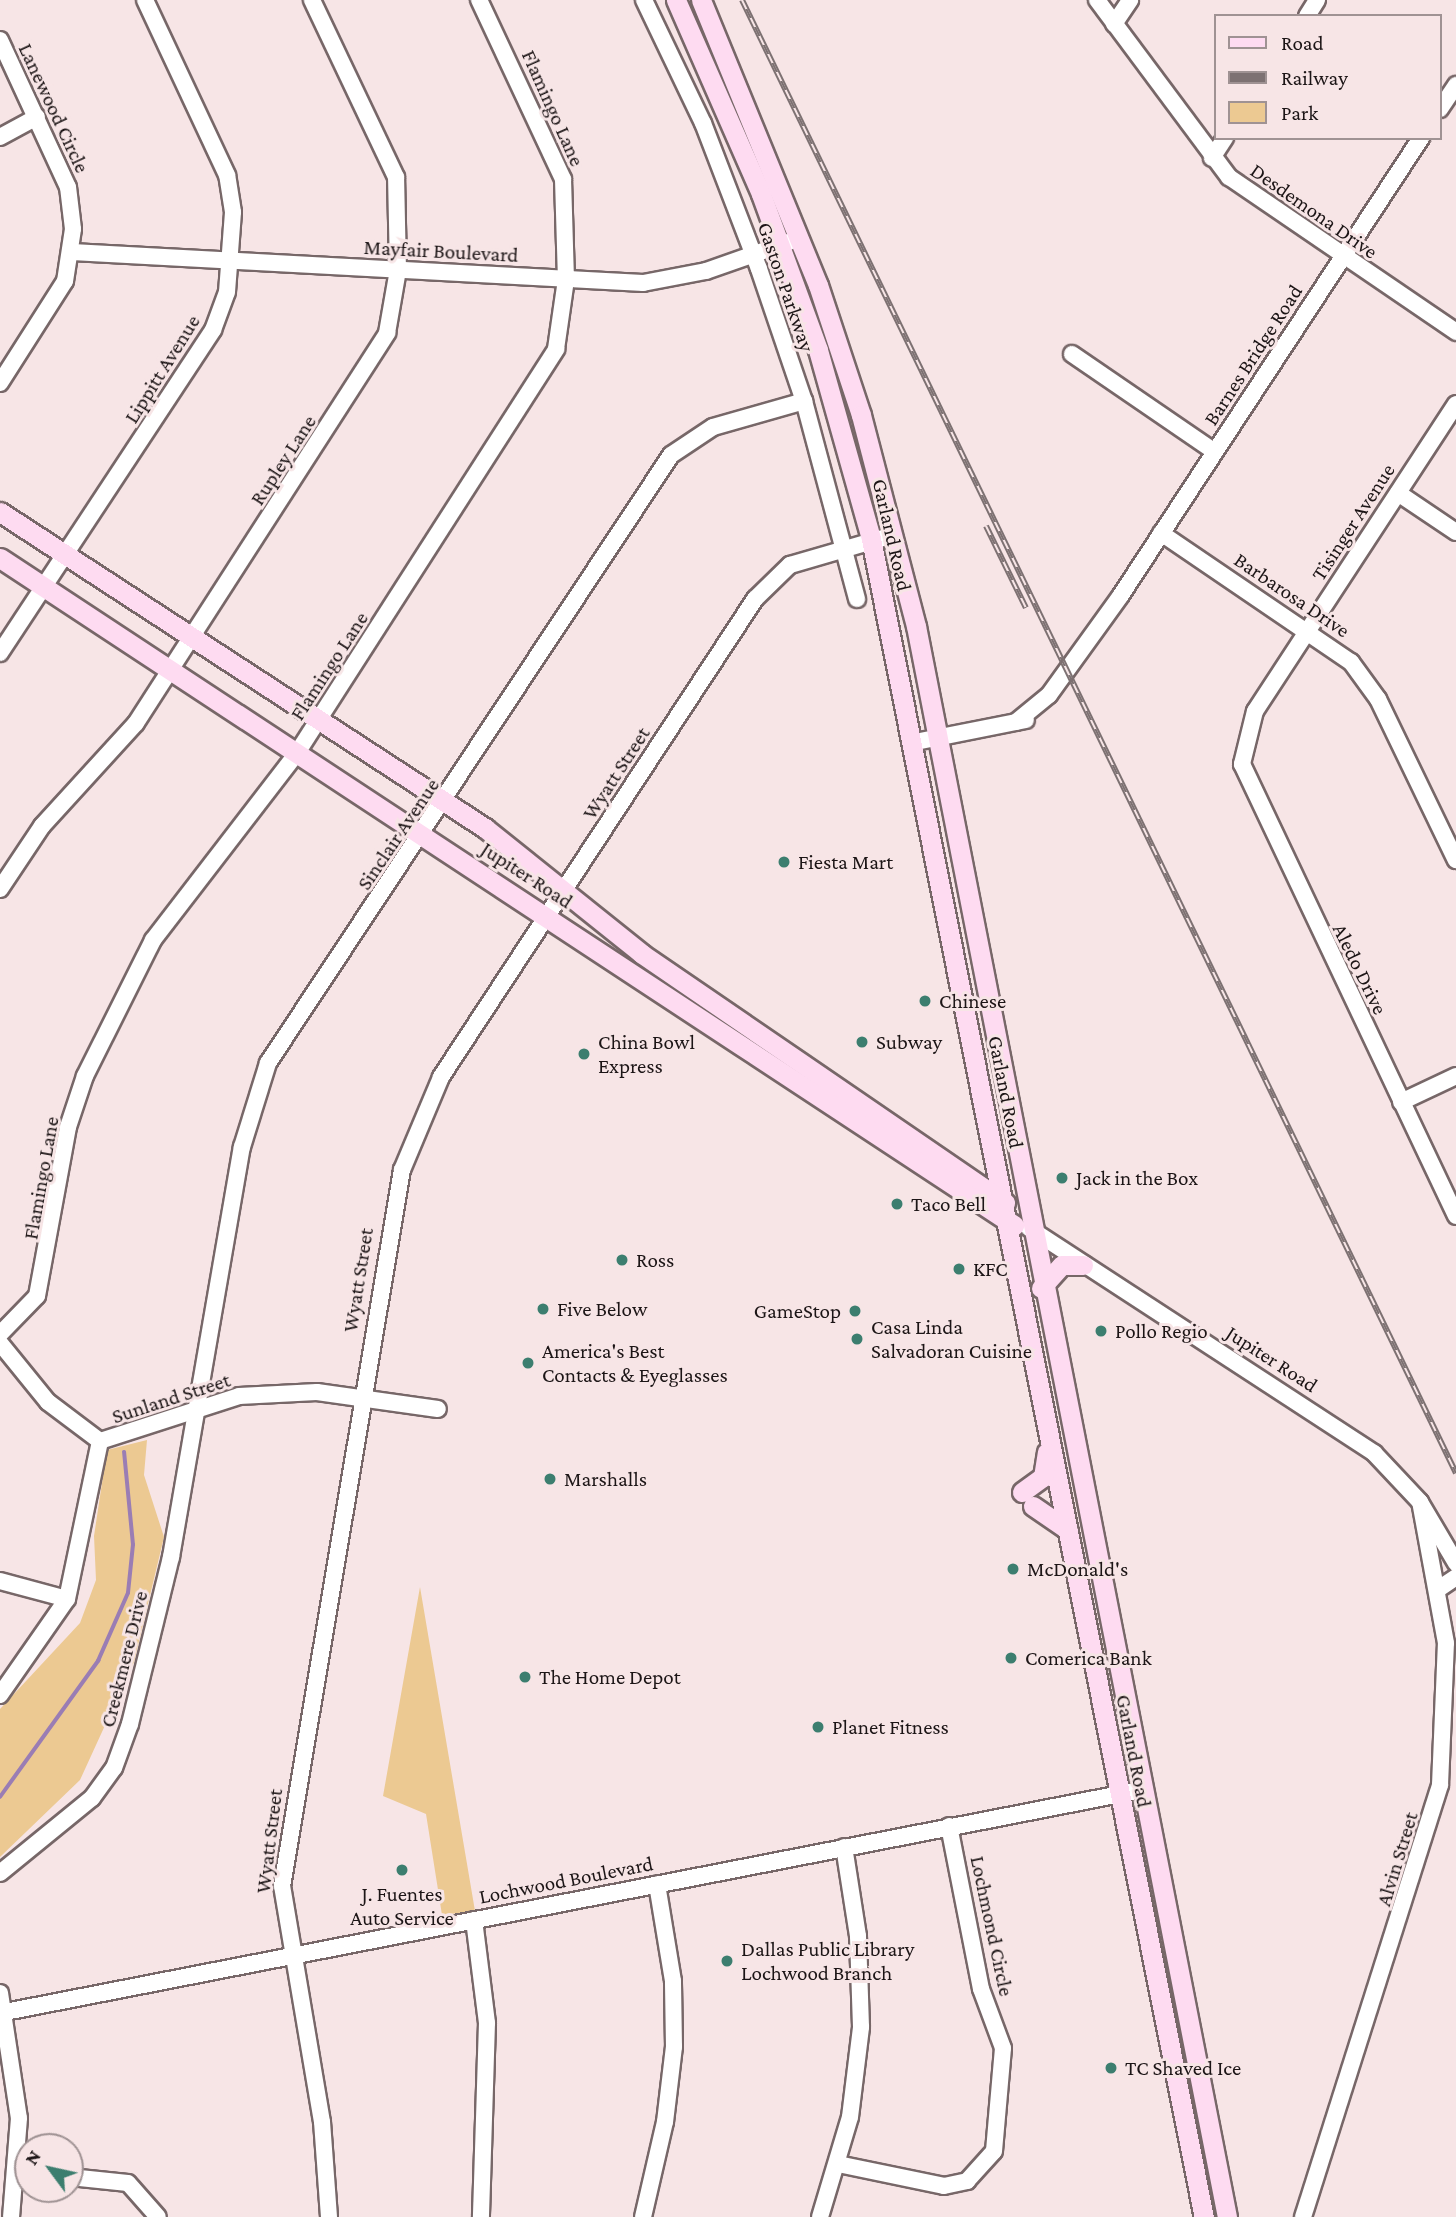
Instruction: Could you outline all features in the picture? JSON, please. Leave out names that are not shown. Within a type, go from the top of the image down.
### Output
[{"type":"main road","name":"Garland Road","points":[[676,0],[780,245],[833,399],[871,539],[915,742],[1006,1223],[1204,2217]]},
{"type":"main road","name":"Garland Road","points":[[701,0],[801,237],[893,535],[938,737],[1029,1228],[1227,2217]]},
{"type":"main road","points":[[0,512],[67,556]]},
{"type":"main road","name":"Jupiter Road","points":[[67,556],[446,801],[678,979],[1002,1200],[1029,1228]]},
{"type":"main road","name":"Jupiter Road","points":[[0,558],[422,836],[548,914],[670,1002],[1006,1223],[1029,1228]]},
{"type":"main road","points":[[938,870],[962,865]]},
{"type":"main road","points":[[670,1002],[678,979]]},
{"type":"main road","points":[[969,1024],[992,1019]]},
{"type":"main road","points":[[849,1120],[850,1095]]},
{"type":"main road","points":[[1041,1288],[1062,1265],[1083,1265]]},
{"type":"main road","points":[[1049,1433],[1042,1477],[1027,1499],[1068,1530]]},
{"type":"main road","points":[[1164,2020],[1187,2014]]},
{"type":"street","name":"Lippitt Avenue","points":[[0,653],[67,556],[213,330],[230,263],[233,212],[227,175],[145,0]]},
{"type":"street","name":"Rupley Lane","points":[[0,889],[42,826],[114,751],[171,672],[378,353],[393,312],[398,270],[396,177],[312,0]]},
{"type":"street","name":"Flamingo Lane","points":[[0,1334],[37,1296],[68,1127],[85,1076],[147,953],[185,893],[239,834],[297,753],[542,379],[556,349],[566,280],[563,178],[479,0]]},
{"type":"street","name":"Gaston Parkway","points":[[644,0],[703,123],[754,256],[804,401],[857,599]]},
{"type":"street","name":"Desdemona Drive","points":[[1097,0],[1212,158],[1255,200],[1456,332]]},
{"type":"street","points":[[1114,24],[1130,0]]},
{"type":"street","name":"Lanewood Circle","points":[[0,40],[68,187],[72,252],[60,291],[0,383]]},
{"type":"street","points":[[1442,106],[1456,85]]},
{"type":"street","points":[[0,137],[37,117]]},
{"type":"street","points":[[1212,158],[1225,140]]},
{"type":"street","name":"Barnes Bridge Road","points":[[915,742],[1035,718],[1064,692],[1120,606],[1121,595],[1420,140]]},
{"type":"street","name":"Mayfair Boulevard","points":[[72,252],[566,280],[667,280],[754,256],[801,237]]},
{"type":"street","points":[[1072,354],[1215,452]]},
{"type":"street","name":"Sinclair Avenue","points":[[200,1406],[242,1147],[268,1063],[446,801],[671,455],[713,427],[804,401]]},
{"type":"street","name":"Tisinger Avenue","points":[[1245,737],[1308,629],[1456,404]]},
{"type":"street","points":[[1398,493],[1456,532]]},
{"type":"street","name":"Barbarosa Drive","points":[[1161,533],[1308,629],[1367,680],[1456,860]]},
{"type":"street","name":"Wyatt Street","points":[[329,2217],[322,2122],[283,1918],[286,1847],[392,1206],[418,1125],[441,1077],[755,599],[790,565],[871,539],[893,535]]},
{"type":"street","name":"Aledo Drive","points":[[1245,737],[1242,764],[1251,792],[1456,1216]]},
{"type":"street","points":[[1401,1102],[1456,1076]]},
{"type":"street","name":"Jupiter Road","points":[[1029,1228],[1374,1453],[1420,1502],[1456,1563]]},
{"type":"street","name":"Sunland Street","points":[[0,1343],[48,1402],[100,1441],[200,1406],[285,1392],[361,1397],[438,1409]]},
{"type":"street","name":"Creekmere Drive","points":[[0,1873],[92,1798],[114,1768],[171,1557],[200,1406]]},
{"type":"street","points":[[0,1695],[67,1599],[100,1441]]},
{"type":"street","name":"Alvin Street","points":[[1303,2217],[1440,1785],[1448,1699],[1437,1590],[1420,1502]]},
{"type":"street","points":[[1437,1590],[1456,1577]]},
{"type":"street","points":[[0,1581],[67,1599]]},
{"type":"street","points":[[1437,1590],[1456,1586]]},
{"type":"street","name":"Lochwood Boulevard","points":[[1,2013],[1141,1790]]},
{"type":"street","name":"Lochmond Circle","points":[[838,2164],[944,2186],[967,2181],[995,2151],[1003,2048],[981,1989],[949,1826]]},
{"type":"street","points":[[820,2217],[838,2164],[861,2027],[858,1936],[844,1847]]},
{"type":"street","points":[[643,2217],[665,2122],[674,2047],[673,1981],[657,1884]]},
{"type":"street","points":[[474,1920],[487,2022],[481,2217]]},
{"type":"street","points":[[0,1993],[20,2133]]},
{"type":"street","points":[[84,2179],[128,2183],[158,2217]]},
{"type":"green space","points":[[147,1440],[144,1475],[164,1537],[134,1662],[80,1780],[0,1857],[0,1709],[80,1623],[96,1580],[94,1536],[107,1450]]},
{"type":"green space","points":[[420,1587],[475,1911],[442,1915],[426,1814],[383,1796]]},
{"type":"waterway","points":[[0,1797],[98,1661],[128,1593],[133,1545],[124,1452]]},
{"type":"railway","points":[[742,0],[1456,1473]]},
{"type":"railway","points":[[986,526],[1026,608]]},
{"type":"place","name":"Fiesta Mart","points":[[784,862]]},
{"type":"place","name":"Chinese","points":[[925,1001]]},
{"type":"place","name":"Subway","points":[[862,1042]]},
{"type":"place","name":"China Bowl Express","points":[[584,1054]]},
{"type":"place","name":"Jack in the Box","points":[[1062,1178]]},
{"type":"place","name":"Taco Bell","points":[[897,1204]]},
{"type":"place","name":"Ross","points":[[622,1260]]},
{"type":"place","name":"KFC","points":[[959,1269]]},
{"type":"place","name":"Five Below","points":[[543,1309]]},
{"type":"place","name":"GameStop","points":[[855,1311]]},
{"type":"place","name":"Pollo Regio","points":[[1101,1331]]},
{"type":"place","name":"Casa Linda Salvadoran Cuisine","points":[[857,1339]]},
{"type":"place","name":"America's Best Contacts & Eyeglasses","points":[[528,1363]]},
{"type":"place","name":"Marshalls","points":[[550,1479]]},
{"type":"place","name":"McDonald's","points":[[1013,1569]]},
{"type":"place","name":"Comerica Bank","points":[[1011,1658]]},
{"type":"place","name":"The Home Depot","points":[[525,1677]]},
{"type":"place","name":"Planet Fitness","points":[[818,1727]]},
{"type":"place","name":"J. Fuentes Auto Service","points":[[402,1870]]},
{"type":"place","name":"Dallas Public Library Lochwood Branch","points":[[727,1961]]},
{"type":"place","name":"TC Shaved Ice","points":[[1111,2068]]}]
